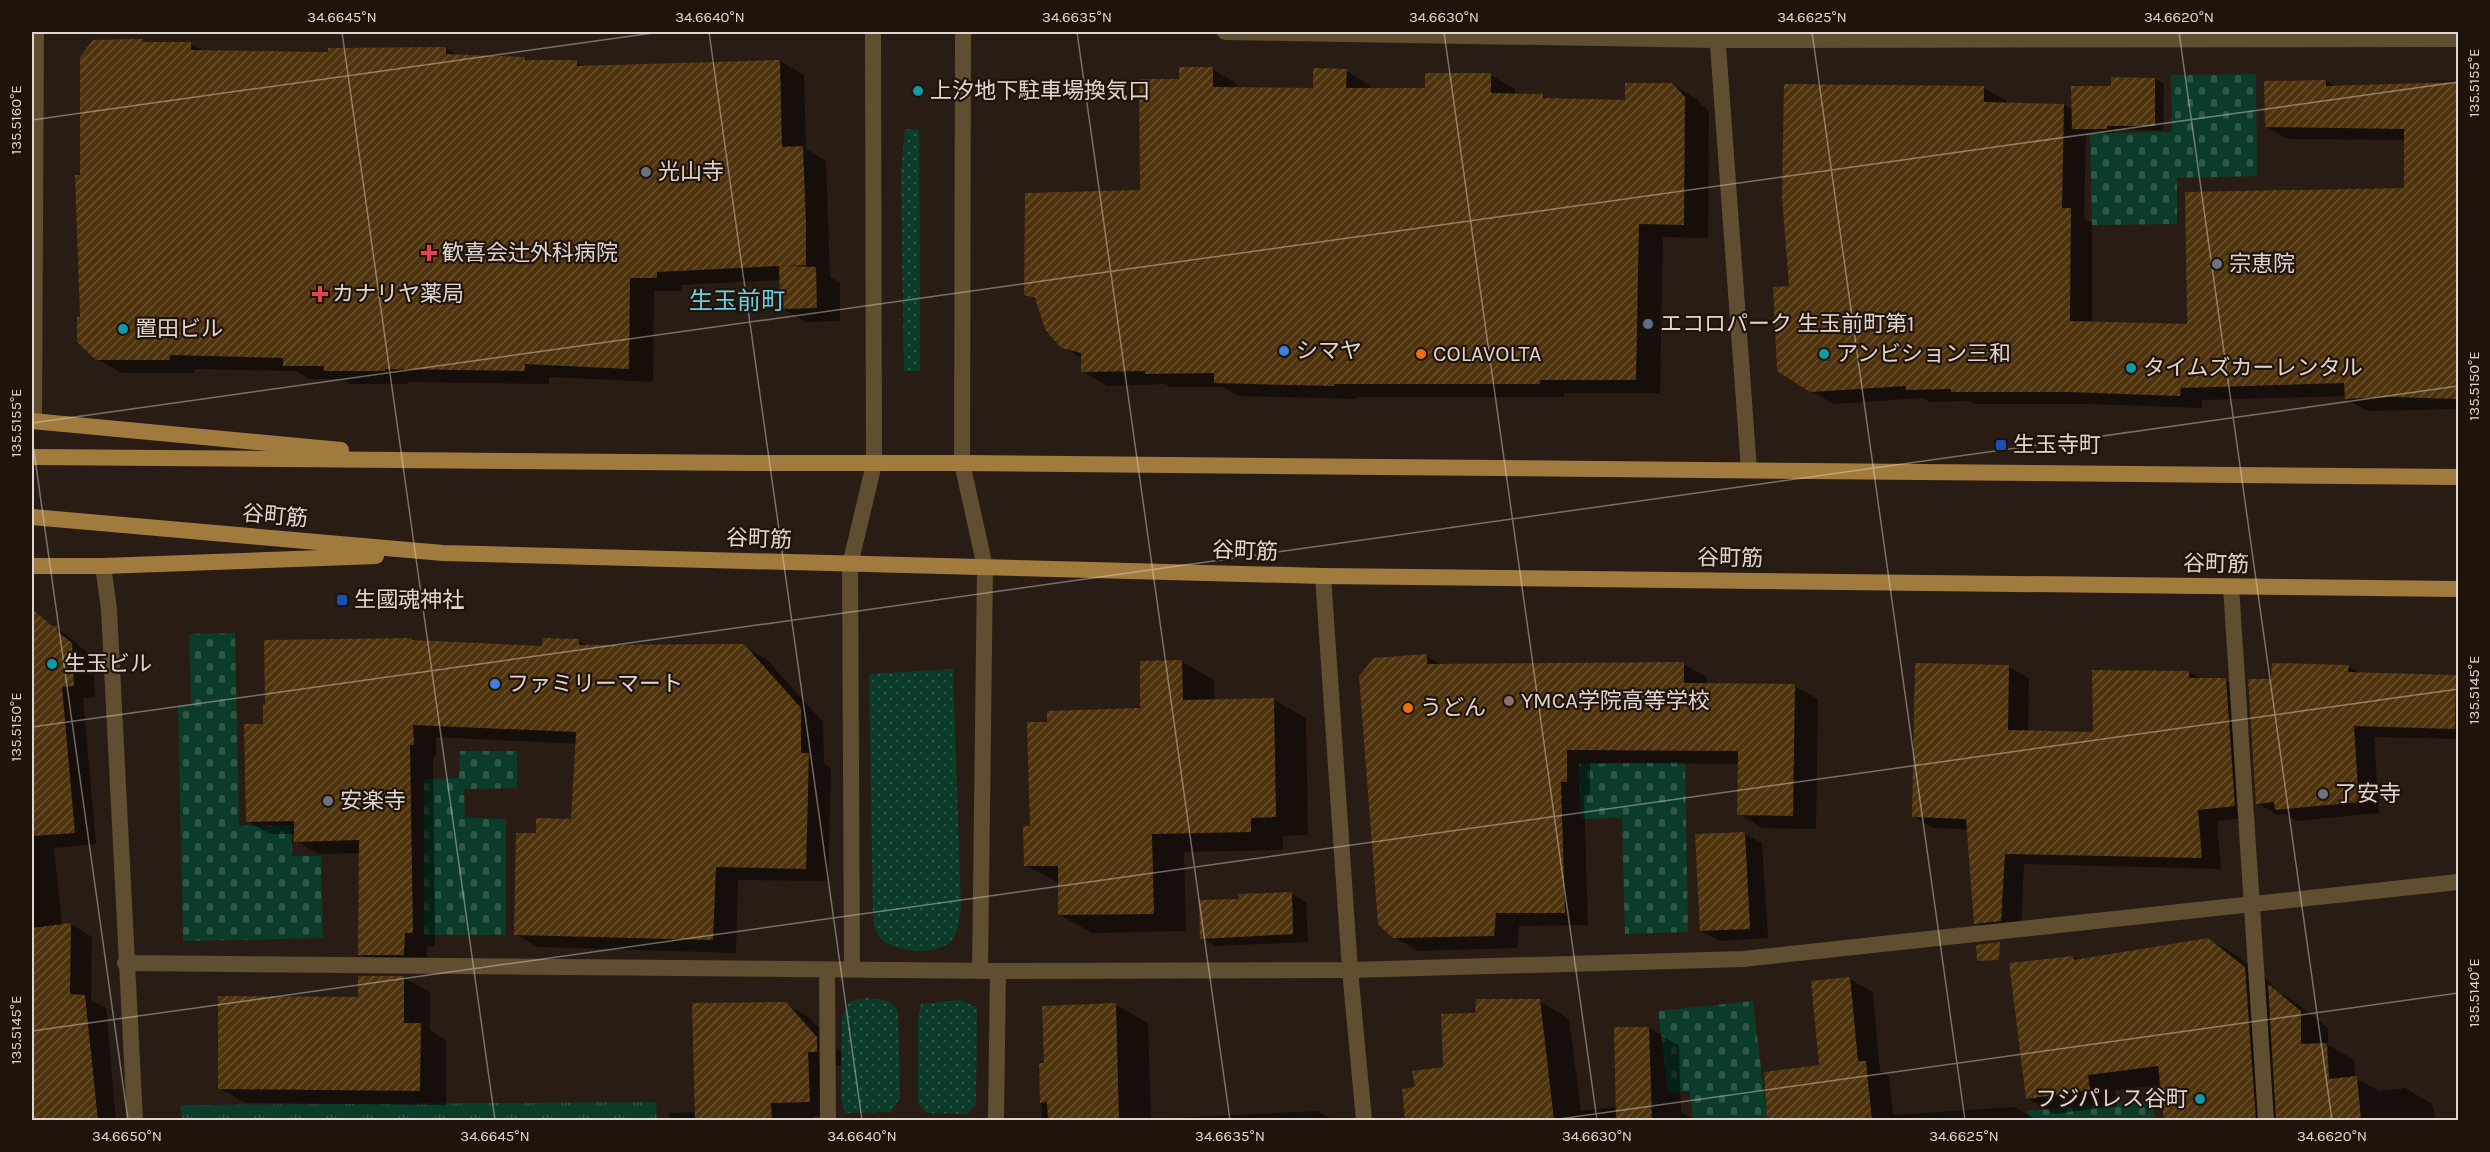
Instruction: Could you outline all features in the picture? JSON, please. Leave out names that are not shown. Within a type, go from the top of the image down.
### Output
[{"type":"main road","points":[[33,421],[452,460]]},
{"type":"main road","points":[[32,457],[2458,477]]},
{"type":"main road","name":"谷町筋","points":[[32,517],[443,553],[1323,576],[2458,589]]},
{"type":"main road","points":[[32,566],[103,566],[443,553]]},
{"type":"street","points":[[33,421],[36,32]]},
{"type":"street","points":[[852,969],[850,565],[874,464],[873,32]]},
{"type":"street","points":[[963,32],[962,463],[985,567],[980,971]]},
{"type":"street","points":[[1226,32],[2458,39]]},
{"type":"street","points":[[1717,36],[1749,470]]},
{"type":"street","points":[[103,566],[109,609],[125,963],[135,1120]]},
{"type":"street","points":[[1323,576],[1350,970],[1364,1120]]},
{"type":"street","points":[[2231,587],[2250,905],[2266,1120]]},
{"type":"street","points":[[125,963],[998,971],[1350,970],[1743,959],[2458,882]]},
{"type":"street","points":[[827,970],[828,1120]]},
{"type":"street","points":[[996,1120],[998,971]]},
{"type":"green space","points":[[2256,74],[2257,176],[2177,178],[2177,224],[2092,225],[2090,133],[2172,132],[2171,75]]},
{"type":"green space","points":[[905,129],[919,130],[920,371],[904,371],[901,173]]},
{"type":"green space","points":[[235,633],[239,826],[291,825],[292,856],[321,856],[323,938],[183,941],[178,705],[191,705],[189,634]]},
{"type":"green space","points":[[953,669],[961,909],[954,937],[948,943],[940,948],[929,950],[907,950],[880,938],[873,916],[869,674]]},
{"type":"green space","points":[[460,751],[517,751],[517,788],[464,789],[465,818],[506,819],[506,935],[424,935],[424,779],[459,778]]},
{"type":"green space","points":[[1685,762],[1688,932],[1625,934],[1622,818],[1581,819],[1579,764]]},
{"type":"green space","points":[[868,998],[889,1001],[898,1010],[900,1098],[891,1112],[845,1113],[841,1098],[842,1016],[850,1001]]},
{"type":"green space","points":[[960,1000],[977,1007],[976,1105],[966,1114],[927,1113],[918,1103],[918,1018],[921,1004]]},
{"type":"green space","points":[[1753,1001],[1767,1120],[1693,1120],[1690,1091],[1668,1093],[1658,1011]]},
{"type":"green space","points":[[2153,1100],[2155,1120],[2028,1120],[2027,1111]]},
{"type":"green space","points":[[656,1102],[657,1120],[182,1120],[180,1105]]},
{"type":"building","points":[[142,39],[143,42],[191,42],[191,50],[328,52],[328,48],[446,47],[446,54],[525,57],[525,60],[577,60],[577,66],[780,60],[782,147],[803,146],[806,224],[806,265],[787,266],[816,267],[817,308],[780,309],[779,266],[657,272],[657,278],[630,278],[629,369],[525,364],[525,371],[385,369],[385,371],[324,371],[324,366],[283,366],[283,358],[170,355],[170,360],[96,360],[77,342],[77,317],[80,317],[75,175],[80,175],[80,57],[93,40]]},
{"type":"building","points":[[1179,67],[1213,67],[1213,87],[1313,88],[1313,68],[1347,69],[1346,88],[1425,88],[1425,73],[1491,73],[1491,93],[1543,94],[1543,98],[1625,100],[1625,83],[1672,83],[1685,97],[1684,225],[1639,224],[1636,380],[1540,380],[1540,384],[1334,384],[1334,386],[1214,383],[1214,373],[1081,372],[1081,353],[1062,348],[1052,338],[1045,329],[1035,298],[1024,295],[1025,193],[1140,190],[1139,79],[1179,79]]},
{"type":"building","points":[[2111,77],[2155,78],[2155,126],[2072,129],[2071,86],[2111,86]]},
{"type":"building","points":[[2326,80],[2326,86],[2458,82],[2458,399],[2390,397],[2345,399],[2344,383],[2181,388],[2180,396],[2068,392],[1951,392],[1951,389],[1906,390],[1906,386],[1810,392],[1777,371],[1773,287],[1789,286],[1782,197],[1784,84],[1984,86],[1984,102],[2064,104],[2062,208],[2071,208],[2070,321],[2187,324],[2185,192],[2404,188],[2404,129],[2265,127],[2264,81]]},
{"type":"building","points":[[32,609],[52,626],[57,626],[57,631],[72,643],[74,686],[62,687],[75,833],[32,836]]},
{"type":"building","points":[[412,638],[412,640],[542,646],[543,638],[579,639],[579,645],[744,644],[801,708],[801,753],[809,753],[806,869],[716,867],[713,940],[514,935],[516,833],[536,833],[536,818],[571,819],[576,732],[413,725],[414,745],[410,745],[413,933],[405,933],[404,955],[358,955],[359,840],[294,842],[294,821],[246,822],[244,724],[263,724],[264,640]]},
{"type":"building","points":[[1427,654],[1427,664],[1684,662],[1684,683],[1795,684],[1793,816],[1737,815],[1738,751],[1567,750],[1567,782],[1561,782],[1565,913],[1496,913],[1494,936],[1393,938],[1378,924],[1359,676],[1374,658]]},
{"type":"building","points":[[1182,660],[1183,700],[1274,698],[1276,817],[1251,818],[1251,832],[1152,834],[1154,914],[1058,915],[1058,866],[1024,866],[1023,826],[1030,826],[1027,722],[1047,722],[1047,711],[1140,708],[1140,661]]},
{"type":"building","points":[[1915,663],[2009,665],[2008,730],[2093,732],[2092,670],[2189,671],[2189,678],[2226,678],[2235,806],[2198,810],[2202,858],[2005,854],[2001,921],[1974,924],[1966,819],[1912,817]]},
{"type":"building","points":[[2272,663],[2349,665],[2348,672],[2456,675],[2455,729],[2354,726],[2359,802],[2275,810],[2274,802],[2256,804],[2248,679],[2271,679]]},
{"type":"building","points":[[1745,832],[1750,929],[1700,931],[1695,834]]},
{"type":"building","points":[[1292,892],[1293,934],[1200,939],[1199,900],[1239,899],[1238,894]]},
{"type":"building","points":[[71,923],[70,994],[85,995],[98,1120],[32,1120],[32,928]]},
{"type":"building","points":[[2208,938],[2245,967],[2256,1120],[2164,1120],[2158,1066],[2088,1075],[2090,1090],[2026,1099],[2009,963],[2073,956],[2074,960]]},
{"type":"building","points":[[2000,942],[1999,960],[1977,961],[1976,945]]},
{"type":"building","points":[[358,976],[404,976],[404,1023],[421,1023],[420,1091],[218,1089],[218,996],[358,997]]},
{"type":"building","points":[[1850,977],[1858,1061],[1866,1061],[1872,1120],[1767,1120],[1764,1072],[1819,1065],[1811,981]]},
{"type":"building","points":[[2268,984],[2301,1011],[2301,1044],[2327,1043],[2329,1079],[2357,1076],[2361,1120],[2276,1120]]},
{"type":"building","points":[[1476,999],[1540,999],[1554,1120],[1405,1120],[1402,1089],[1415,1087],[1412,1071],[1443,1067],[1441,1014],[1475,1013]]},
{"type":"building","points":[[786,1002],[817,1037],[817,1052],[808,1052],[810,1102],[771,1103],[772,1120],[695,1120],[692,1003]]},
{"type":"building","points":[[1116,1003],[1119,1120],[1048,1120],[1047,1102],[1040,1103],[1039,1063],[1044,1063],[1042,1006]]},
{"type":"building","points":[[1614,1027],[1649,1027],[1652,1120],[1616,1120]]},
{"type":"place","name":"上汐地下駐車場換気口","points":[[918,91]]},
{"type":"place","name":"光山寺","points":[[646,172]]},
{"type":"place","name":"歓喜会辻外科病院","points":[[429,253]]},
{"type":"place","name":"宗恵院","points":[[2217,264]]},
{"type":"place","name":"カナリヤ薬局","points":[[320,294]]},
{"type":"place","name":"エコロパーク 生玉前町第1","points":[[1648,324]]},
{"type":"place","name":"置田ビル","points":[[123,329]]},
{"type":"place","name":"シマヤ","points":[[1284,351]]},
{"type":"place","name":"COLAVOLTA","points":[[1421,354]]},
{"type":"place","name":"アンビション三和","points":[[1824,354]]},
{"type":"place","name":"タイムズカーレンタル","points":[[2131,368]]},
{"type":"place","name":"生玉寺町","points":[[2001,445]]},
{"type":"place","name":"生國魂神社","points":[[342,600]]},
{"type":"place","name":"生玉ビル","points":[[52,664]]},
{"type":"place","name":"ファミリーマート","points":[[495,684]]},
{"type":"place","name":"YMCA学院高等学校","points":[[1509,701]]},
{"type":"place","name":"うどん","points":[[1408,708]]},
{"type":"place","name":"了安寺","points":[[2323,794]]},
{"type":"place","name":"安楽寺","points":[[328,801]]},
{"type":"place","name":"フジパレス谷町","points":[[2200,1099]]},
{"type":"district","name":"生玉前町","points":[[737,301]]}]
